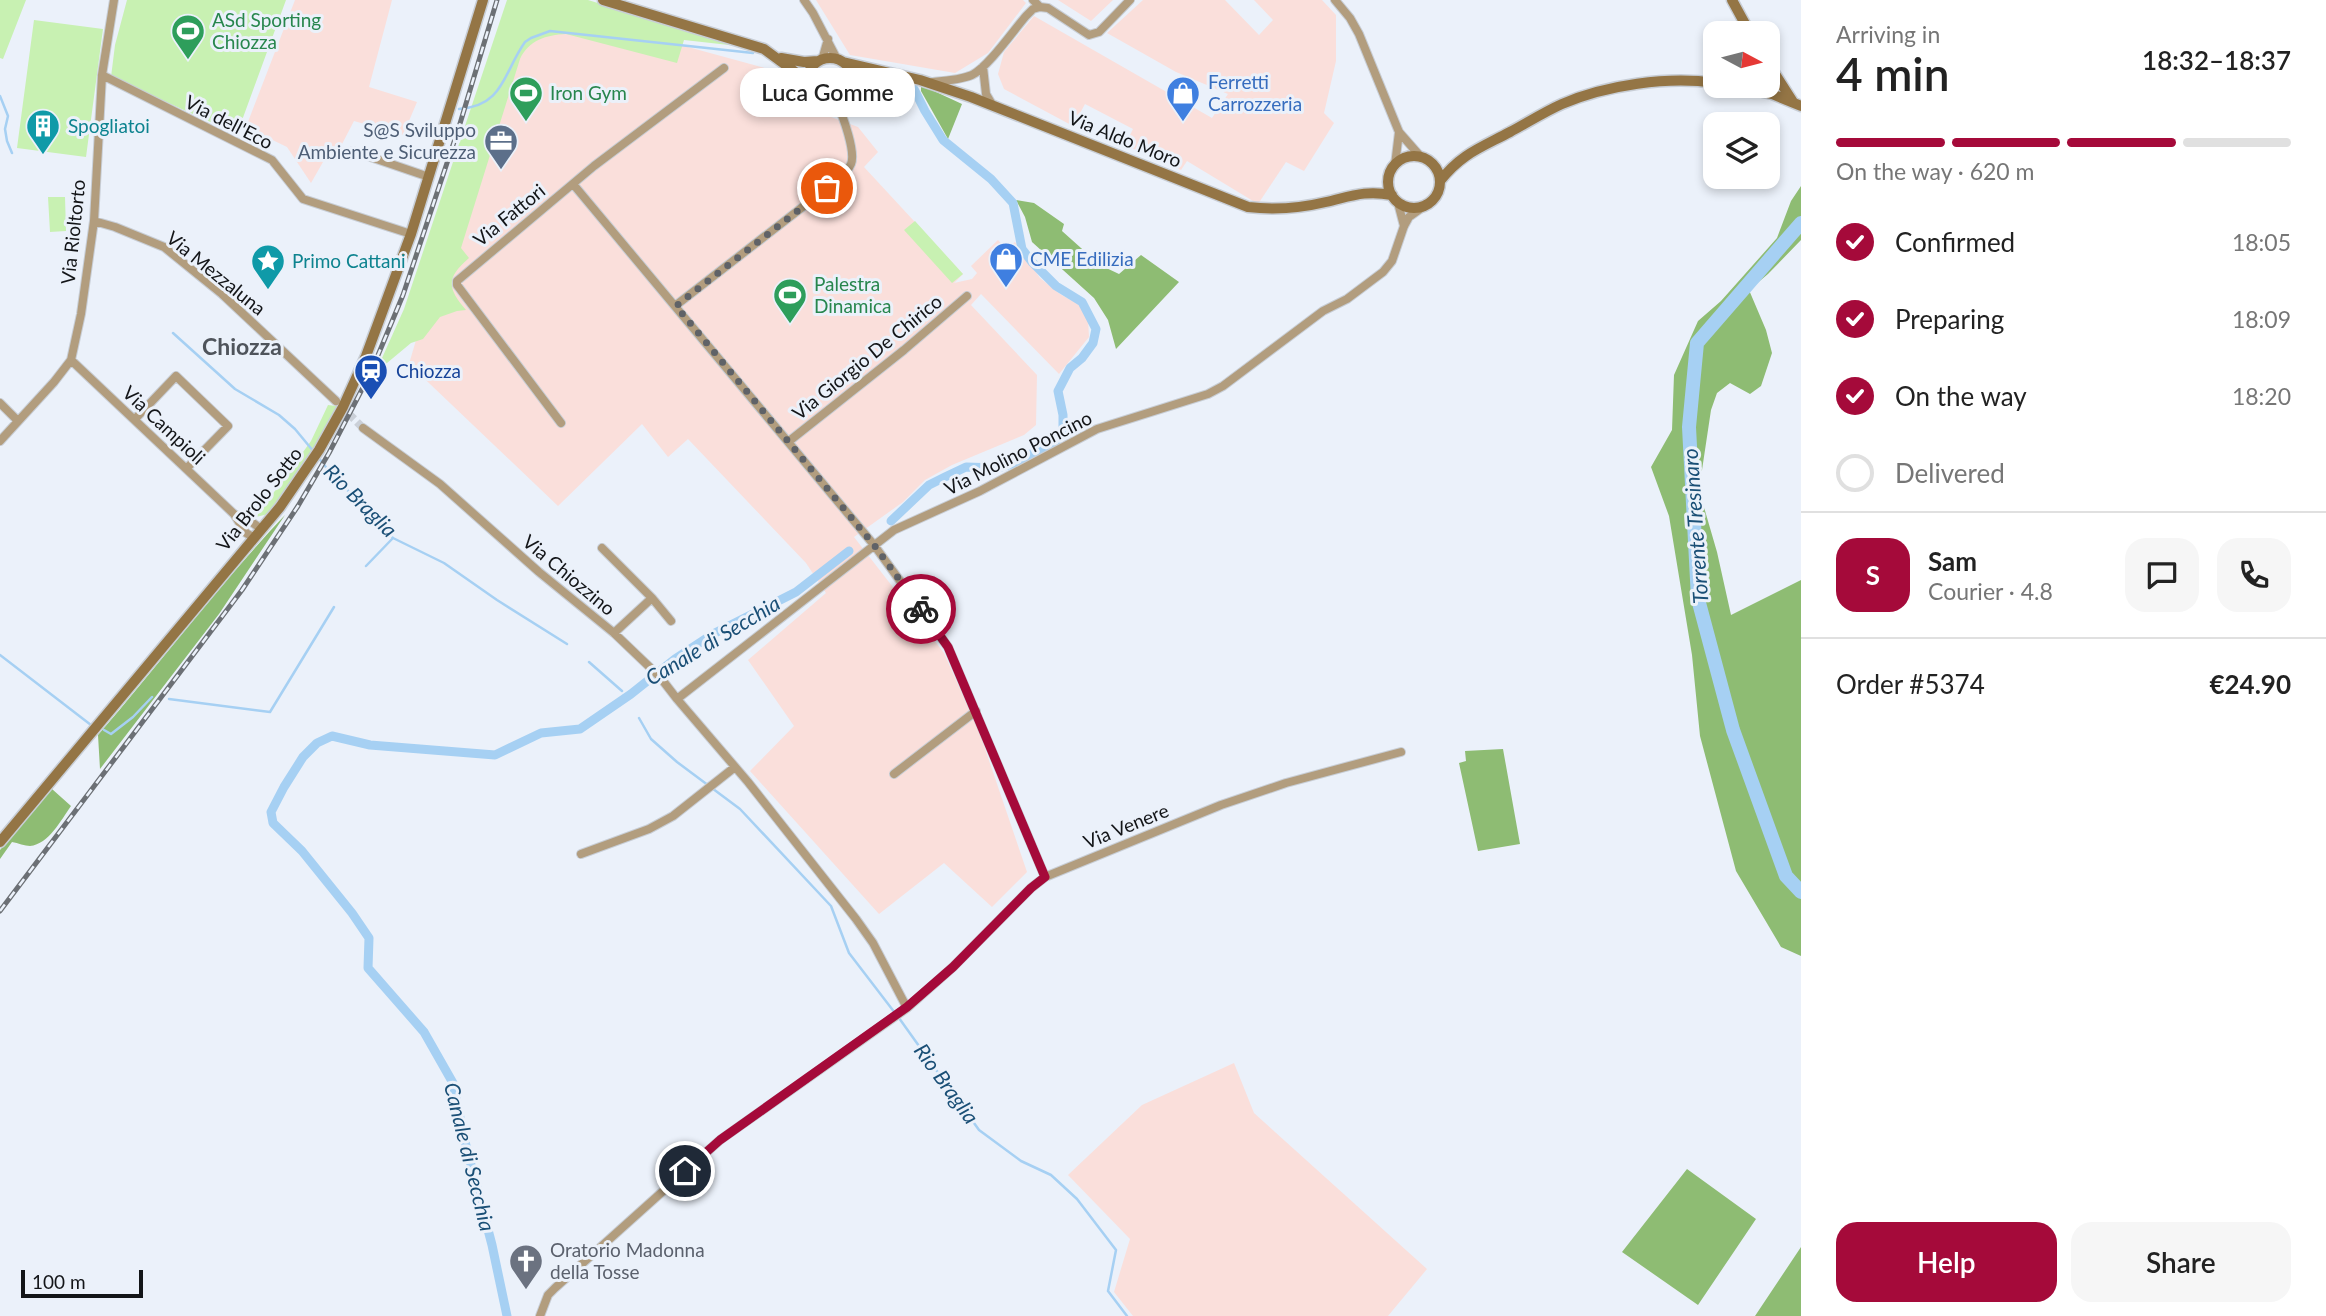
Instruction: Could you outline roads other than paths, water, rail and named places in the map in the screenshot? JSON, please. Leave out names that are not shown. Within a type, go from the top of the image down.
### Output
[{"type":"main road","name":"Via Brolo Sotto","points":[[0,842],[153,662],[272,516],[316,455],[343,407],[366,356],[411,234],[483,0]]},
{"type":"main road","points":[[603,0],[764,48],[799,74],[815,99],[829,105],[837,104],[849,94],[853,80],[851,72],[840,61],[804,62],[778,58]]},
{"type":"main road","points":[[1732,0],[1744,21]]},
{"type":"main road","points":[[807,86],[809,71],[820,60]]},
{"type":"main road","name":"Via Aldo Moro","points":[[840,61],[924,81],[1248,207],[1285,208],[1323,203],[1367,192],[1395,199]]},
{"type":"main road","points":[[853,80],[872,70]]},
{"type":"main road","points":[[1780,80],[1797,104]]},
{"type":"main road","points":[[1440,181],[1460,159],[1563,104],[1597,92],[1651,82],[1703,81]]},
{"type":"main road","points":[[1780,98],[1797,104]]},
{"type":"main road","points":[[1424,159],[1438,171],[1438,194],[1423,207],[1410,208],[1395,199],[1388,180],[1393,168],[1407,157],[1460,159]]},
{"type":"main road","name":"Via Aldo Moro","points":[[1367,192],[1393,168]]},
{"type":"street","name":"Via Rioltorto","points":[[0,441],[71,360],[81,314],[94,221],[102,75],[114,0]]},
{"type":"street","points":[[804,0],[840,61]]},
{"type":"street","points":[[1033,0],[1040,7]]},
{"type":"street","points":[[924,81],[972,75],[983,67],[1033,9],[1048,8],[1089,35],[1099,32],[1130,0]]},
{"type":"street","points":[[1335,0],[1359,33],[1399,132],[1424,159]]},
{"type":"street","points":[[820,60],[828,39]]},
{"type":"street","points":[[983,67],[986,93],[993,106]]},
{"type":"street","name":"Via Fattori","points":[[561,423],[478,314],[457,285],[457,281],[594,166],[724,68]]},
{"type":"street","name":"Via dell'Eco","points":[[102,75],[272,160],[303,199],[411,234]]},
{"type":"street","points":[[676,306],[822,193],[850,166],[853,157],[843,115],[837,104]]},
{"type":"street","points":[[1393,168],[1399,132]]},
{"type":"street","points":[[353,150],[429,177]]},
{"type":"street","points":[[573,184],[874,545],[948,647],[1045,877]]},
{"type":"street","points":[[1395,199],[1404,226]]},
{"type":"street","name":"Via Molino Poncino","points":[[677,699],[894,530],[979,491],[1097,429],[1208,394],[1223,386],[1323,311],[1347,299],[1383,272],[1392,261],[1409,217],[1423,207]]},
{"type":"street","name":"Via Mezzaluna","points":[[94,221],[164,247],[222,294],[336,401]]},
{"type":"street","name":"Via Giorgio De Chirico","points":[[788,442],[967,296]]},
{"type":"street","name":"Via Campioli","points":[[71,360],[257,533]]},
{"type":"street","points":[[135,419],[176,376],[228,426],[187,468]]},
{"type":"street","points":[[0,403],[18,421]]},
{"type":"street","name":"Via Chiozzino","points":[[363,428],[440,484],[657,673],[856,919],[885,964],[905,1009]]},
{"type":"street","points":[[242,551],[244,522],[272,516]]},
{"type":"street","points":[[602,548],[671,621]]},
{"type":"street","points":[[614,633],[652,598]]},
{"type":"street","points":[[894,774],[976,711]]},
{"type":"street","name":"Via Venere","points":[[540,1316],[548,1295],[555,1288],[720,1140],[905,1009],[953,967],[1045,877],[1221,805],[1286,783],[1401,752]]},
{"type":"street","points":[[580,854],[649,829],[673,816],[734,767]]},
{"type":"waterway","points":[[459,109],[474,107],[494,95],[525,42],[550,31],[753,53]]},
{"type":"waterway","name":"Canale di Secchia","points":[[891,521],[929,485],[945,477],[966,467],[998,468],[1012,464],[1056,441],[1063,432],[1058,391],[1070,368],[1093,343],[1096,329],[1082,302],[1056,286],[1022,249],[1013,203],[991,179],[943,140],[914,89]]},
{"type":"waterway","name":"Rio Braglia","points":[[0,96],[8,116],[5,129],[12,153]]},
{"type":"waterway","name":"Torrente Tresinaro","points":[[1801,223],[1697,343],[1689,427],[1698,599],[1733,730],[1786,876],[1801,892]]},
{"type":"waterway","name":"Rio Braglia","points":[[173,333],[235,389],[279,415],[314,452]]},
{"type":"waterway","name":"Rio Braglia","points":[[318,457],[336,480],[364,505],[393,538],[444,563],[567,644]]},
{"type":"waterway","points":[[366,566],[393,538]]},
{"type":"waterway","name":"Canale di Secchia","points":[[507,1316],[453,1083],[424,1032],[368,968],[369,938],[302,851],[273,823],[271,812],[303,757],[317,743],[332,736],[370,745],[495,755],[541,733],[580,729],[675,659],[713,634],[796,592],[849,551]]},
{"type":"waterway","points":[[169,699],[270,712],[334,607]]},
{"type":"waterway","points":[[0,655],[91,725]]},
{"type":"waterway","name":"Rio Braglia","points":[[589,662],[622,691]]},
{"type":"waterway","points":[[104,730],[111,734],[133,717],[152,697]]},
{"type":"waterway","name":"Rio Braglia","points":[[639,718],[651,739],[740,809],[831,906],[849,953],[895,1013]]},
{"type":"waterway","name":"Rio Braglia","points":[[899,1018],[979,1130],[1021,1161],[1051,1175],[1077,1199],[1116,1250],[1108,1291],[1127,1316]]},
{"type":"tunnel","points":[[340,405],[363,428]]},
{"type":"railway","points":[[0,911],[242,590],[298,506],[329,453],[371,372],[403,295],[459,127],[497,0]]},
{"type":"place","name":"ASd Sporting Chiozza","points":[[188,61]]},
{"type":"place","name":"Iron Gym","points":[[526,123]]},
{"type":"place","name":"Ferretti Carrozzeria","points":[[1183,123]]},
{"type":"place","name":"Spogliatoi","points":[[43,156]]},
{"type":"place","name":"S@S Sviluppo Ambiente e Sicurezza","points":[[501,171]]},
{"type":"place","name":"Luca Gomme","points":[[827,188]]},
{"type":"place","name":"CME Edilizia","points":[[1006,289]]},
{"type":"place","name":"Primo Cattani","points":[[268,291]]},
{"type":"place","name":"Palestra Dinamica","points":[[790,325]]},
{"type":"place","name":"Chiozza","points":[[371,401]]},
{"type":"place","name":"Oratorio Madonna della Tosse","points":[[526,1291]]},
{"type":"district","name":"Chiozza","points":[[242,347]]}]
